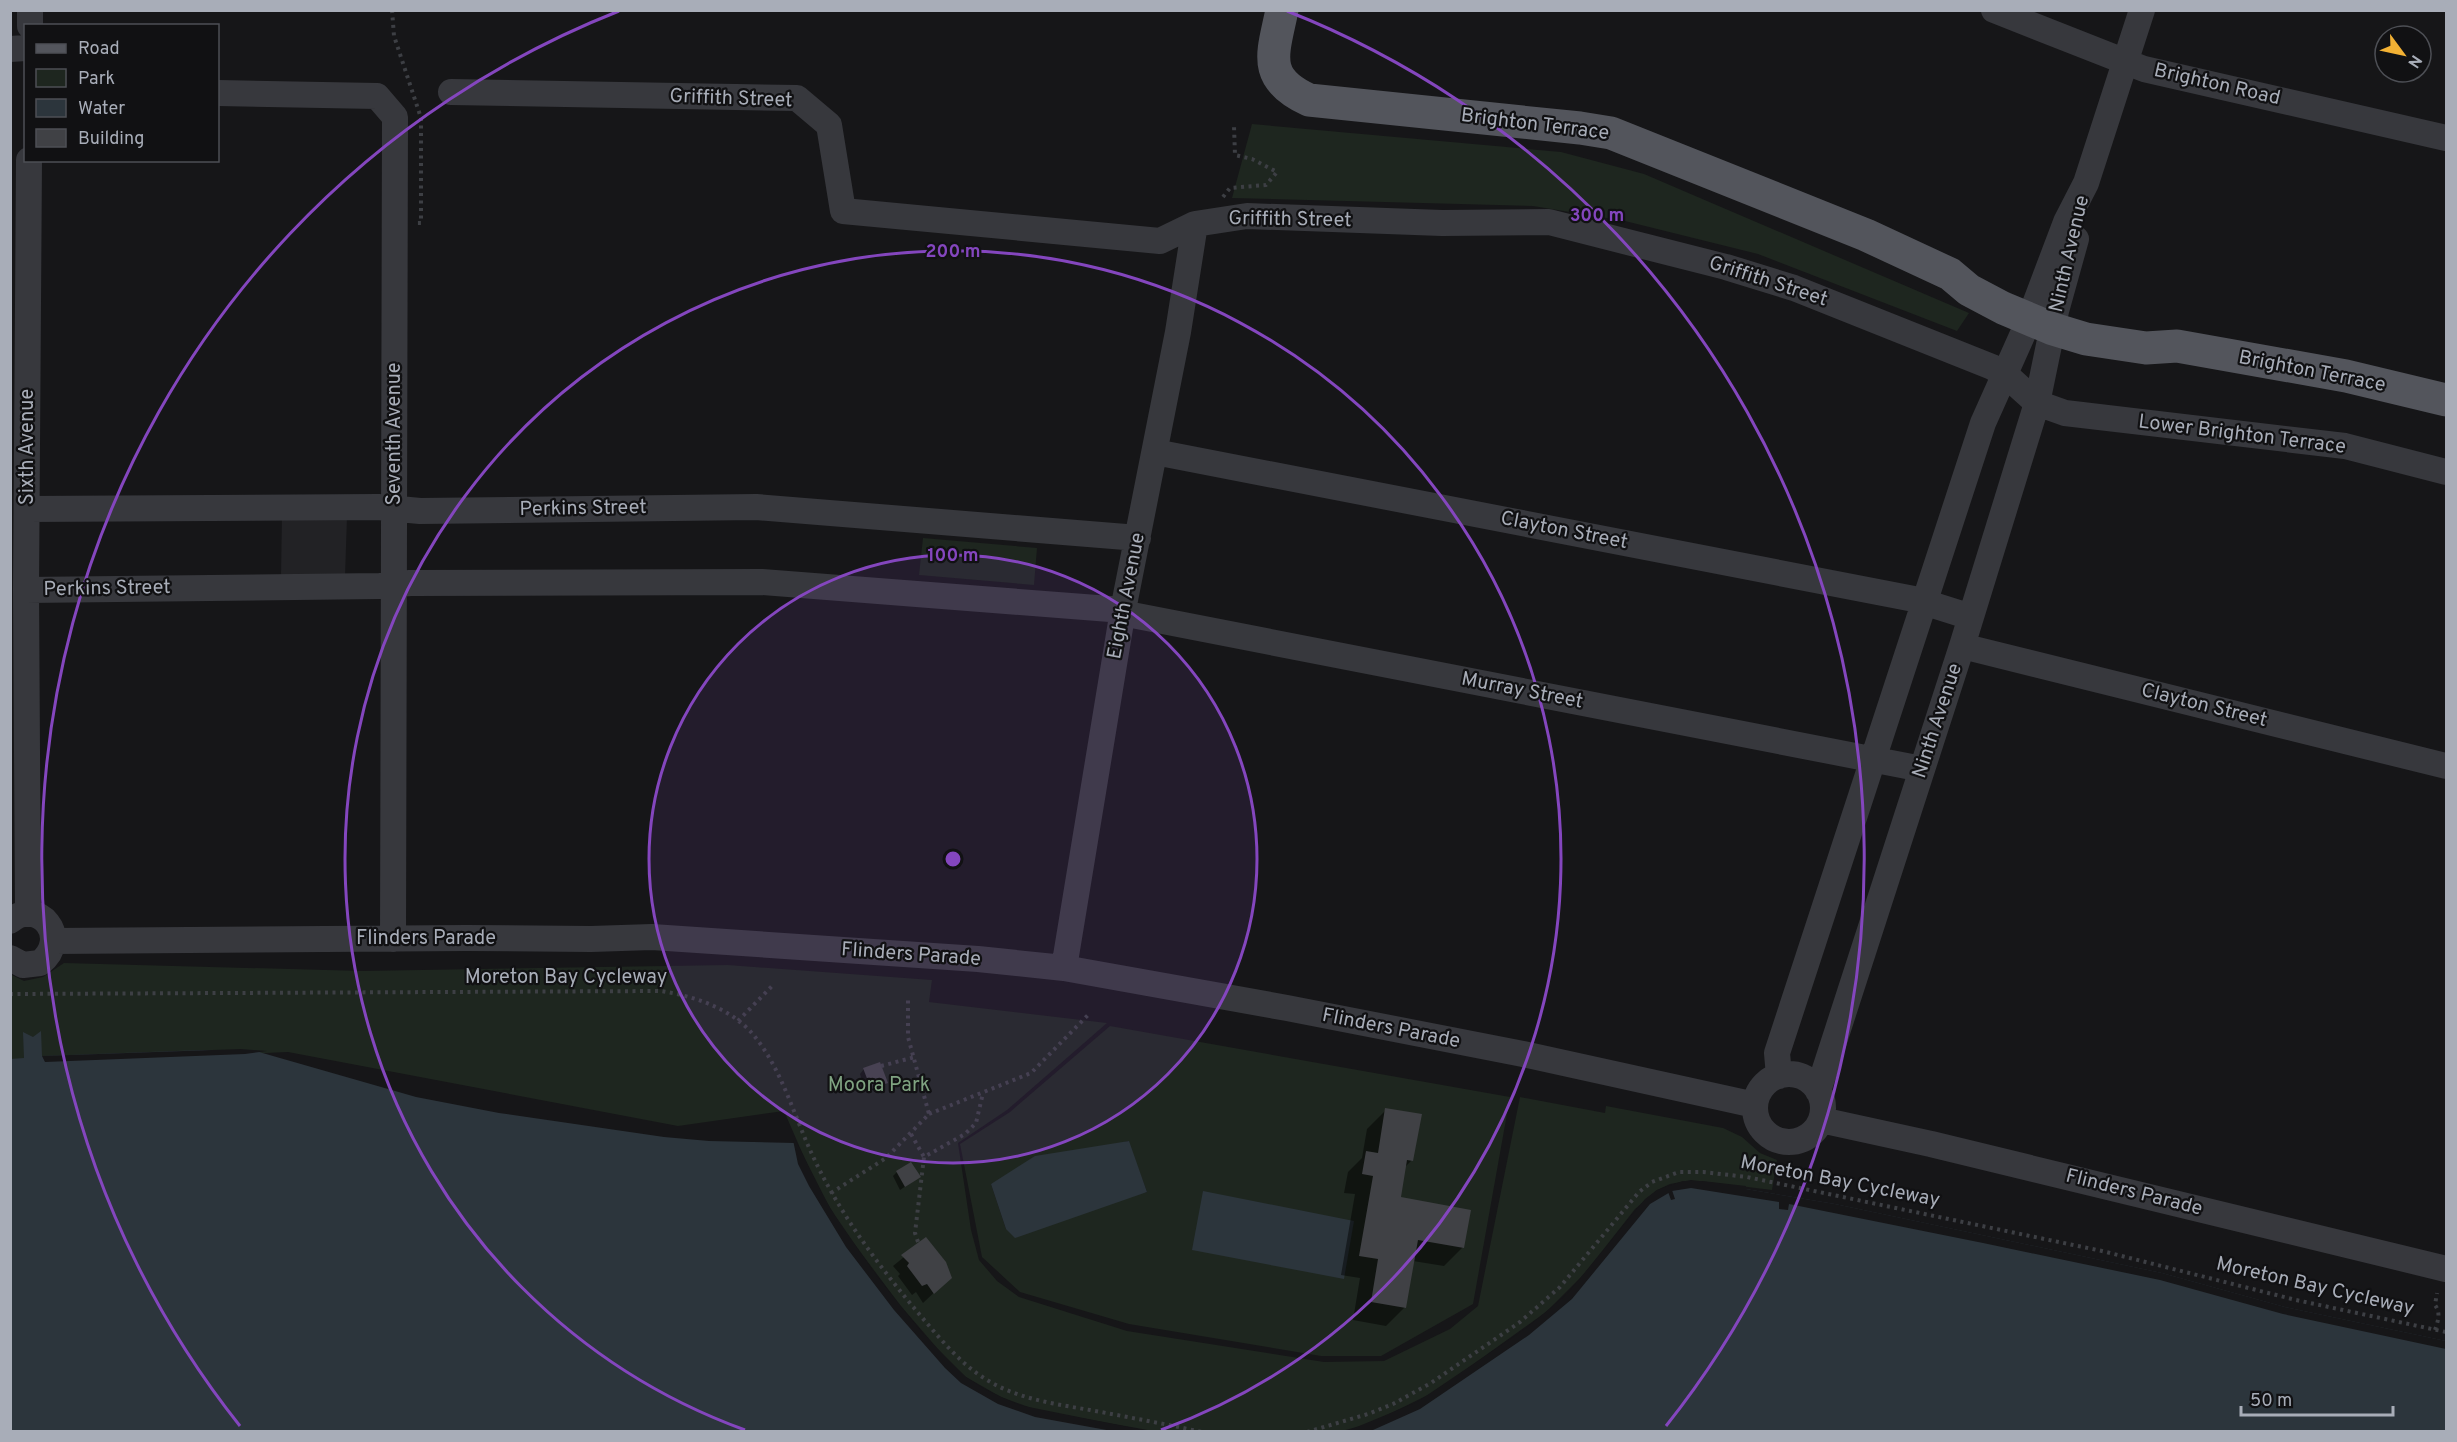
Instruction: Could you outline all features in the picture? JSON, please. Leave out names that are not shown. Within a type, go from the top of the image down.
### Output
[{"type":"main road","name":"Brighton Terrace","points":[[1282,10],[1273,56],[1278,78],[1289,91],[1309,100],[1611,133],[1866,235],[1950,274],[1974,278],[2086,339],[2136,346],[2177,346],[2346,376],[2446,400]]},
{"type":"street","name":"Brighton Road","points":[[1994,10],[2144,69],[2446,138]]},
{"type":"street","name":"Ninth Avenue","points":[[1779,1076],[1777,1053],[1983,423],[2006,375],[2043,316],[2079,225],[2086,183],[2142,10]]},
{"type":"street","name":"Griffith Street","points":[[451,92],[797,98],[829,125],[843,211],[1160,241],[1195,224],[1247,216],[1442,223],[1549,222],[1726,267],[1794,288],[1965,356],[2006,375],[2037,403]]},
{"type":"street","name":"Seventh Avenue","points":[[219,93],[376,96],[395,117],[393,939]]},
{"type":"street","name":"Sixth Avenue","points":[[19,918],[28,509],[28,162]]},
{"type":"street","name":"Eighth Avenue","points":[[1064,968],[1123,610],[1178,332],[1195,224]]},
{"type":"street","name":"Ninth Avenue","points":[[1818,1091],[1923,769],[2037,403],[2043,316]]},
{"type":"street","name":"Lower Brighton Terrace","points":[[2037,403],[2064,413],[2345,446],[2446,472]]},
{"type":"street","name":"Clayton Street","points":[[1155,452],[1924,602],[1971,617]]},
{"type":"street","name":"Perkins Street","points":[[28,509],[378,507],[395,510],[756,507],[1138,538]]},
{"type":"street","name":"Perkins Street","points":[[26,590],[410,583],[762,582],[1123,610]]},
{"type":"street","name":"Murray Street","points":[[1123,610],[1132,615],[1923,769]]},
{"type":"street","name":"Clayton Street","points":[[1962,646],[2446,766]]},
{"type":"street","points":[[10,958],[23,965],[40,963],[52,950],[54,941],[50,925],[37,915],[19,918]]},
{"type":"street","name":"Flinders Parade","points":[[54,941],[651,937],[915,954],[1064,968],[1502,1050],[1755,1105]]},
{"type":"street","points":[[1790,1074],[1801,1076],[1811,1082],[1822,1100],[1821,1120],[1808,1137],[1797,1142],[1776,1140],[1760,1126],[1755,1105],[1763,1087],[1779,1076],[1790,1074]]},
{"type":"street","name":"Flinders Parade","points":[[1821,1120],[1931,1144],[2446,1269]]},
{"type":"path","points":[[392,10],[394,36],[422,118],[421,223]]},
{"type":"path","points":[[1234,126],[1235,155],[1258,162],[1277,172],[1266,185],[1239,187]]},
{"type":"path","points":[[738,1021],[773,985]]},
{"type":"path","name":"Moreton Bay Cycleway","points":[[10,994],[661,991],[687,995],[709,1004],[738,1021],[762,1047],[831,1193],[860,1237],[907,1300],[957,1356],[988,1381],[1040,1401],[1202,1431]]},
{"type":"path","points":[[908,996],[908,1037],[929,1114]]},
{"type":"path","points":[[831,1193],[886,1158],[929,1114],[1031,1073],[1089,1014]]},
{"type":"path","points":[[881,1066],[915,1057]]},
{"type":"path","points":[[924,1157],[965,1134],[976,1123],[983,1093]]},
{"type":"path","points":[[911,1134],[924,1157],[915,1233],[918,1242]]},
{"type":"path","name":"Moreton Bay Cycleway","points":[[1307,1431],[1368,1414],[1393,1404],[1441,1376],[1541,1305],[1578,1267],[1639,1192],[1652,1182],[1667,1175],[1685,1172],[1747,1177],[1923,1213],[2102,1251],[2296,1300],[2446,1332]]},
{"type":"path","points":[[2435,1330],[2439,1319],[2435,1305],[2437,1293]]},
{"type":"shaded area","points":[[282,515],[347,517],[345,577],[281,576]]},
{"type":"green space","points":[[1252,124],[1561,152],[1644,174],[1969,313],[1957,331],[1758,254],[1625,221],[1533,206],[1232,198]]},
{"type":"green space","points":[[923,538],[1037,548],[1034,585],[919,575]]},
{"type":"green space","name":"Moora Park","points":[[64,963],[362,971],[728,965],[932,980],[929,1002],[1107,1023],[1007,1110],[958,1143],[971,1230],[979,1260],[997,1281],[1019,1297],[1127,1331],[1324,1362],[1384,1361],[1450,1329],[1478,1306],[1520,1097],[1605,1113],[1606,1106],[1723,1128],[1742,1137],[1760,1153],[1777,1160],[1772,1190],[1691,1180],[1670,1184],[1657,1190],[1635,1209],[1585,1273],[1546,1312],[1436,1391],[1371,1423],[1342,1431],[1153,1431],[1037,1410],[1001,1397],[966,1377],[950,1363],[900,1305],[841,1226],[815,1182],[784,1111],[678,1126],[288,1052],[11,1065],[10,974],[24,981],[43,977]]},
{"type":"green space","points":[[1110,1026],[1510,1097],[1473,1304],[1381,1356],[1321,1356],[1129,1324],[1020,1292],[982,1257],[960,1144],[1010,1112]],"holes":[[[1128,1141],[1147,1192],[1006,1229],[991,1184]]]},
{"type":"water","points":[[41,1031],[42,1056],[203,1050],[259,1052],[416,1097],[499,1113],[664,1137],[709,1141],[794,1143],[827,1210],[897,1307],[964,1380],[1018,1407],[1137,1431],[11,1431],[10,1059],[24,1058],[23,1032],[33,1037]]},
{"type":"water","points":[[1129,1141],[1147,1192],[1015,1238],[1006,1229],[991,1184],[1035,1156]]},
{"type":"water","points":[[1671,1187],[1746,1189],[1835,1204],[2162,1273],[2285,1307],[2446,1341],[2446,1431],[1353,1432],[1418,1405],[1527,1331],[1568,1296],[1637,1212],[1667,1189],[1671,1200],[1675,1199]]},
{"type":"water","points":[[1203,1191],[1354,1221],[1344,1279],[1192,1250]]},
{"type":"pier","points":[[241,1049],[267,1051],[245,1054],[45,1062],[42,1056]]},
{"type":"pier","points":[[793,1140],[796,1141],[830,1208],[876,1275],[924,1335],[966,1377],[984,1389],[1019,1405],[1138,1429],[1140,1432],[1112,1431],[1035,1417],[998,1404],[961,1383],[894,1310],[846,1247],[798,1164]]},
{"type":"pier","points":[[1683,1181],[1746,1186],[1746,1189],[1835,1204],[2162,1273],[2285,1307],[2446,1341],[2446,1349],[2283,1314],[2160,1280],[1789,1204],[1788,1210],[1779,1209],[1779,1202],[1691,1188],[1672,1191],[1650,1204],[1572,1299],[1529,1335],[1420,1409],[1373,1430],[1350,1432],[1352,1429],[1417,1402],[1525,1329],[1567,1294],[1645,1199],[1657,1190]]},
{"type":"building","points":[[880,1062],[888,1083],[871,1089],[863,1068]]},
{"type":"building","points":[[1385,1108],[1422,1114],[1413,1161],[1407,1160],[1401,1197],[1471,1210],[1464,1248],[1418,1240],[1406,1308],[1371,1302],[1378,1259],[1359,1256],[1373,1176],[1362,1174],[1366,1151],[1378,1153]]},
{"type":"building","points":[[911,1162],[921,1177],[905,1187],[896,1171]]},
{"type":"building","points":[[926,1237],[946,1262],[952,1278],[934,1294],[927,1284],[922,1286],[907,1266],[909,1263],[901,1255]]}]
